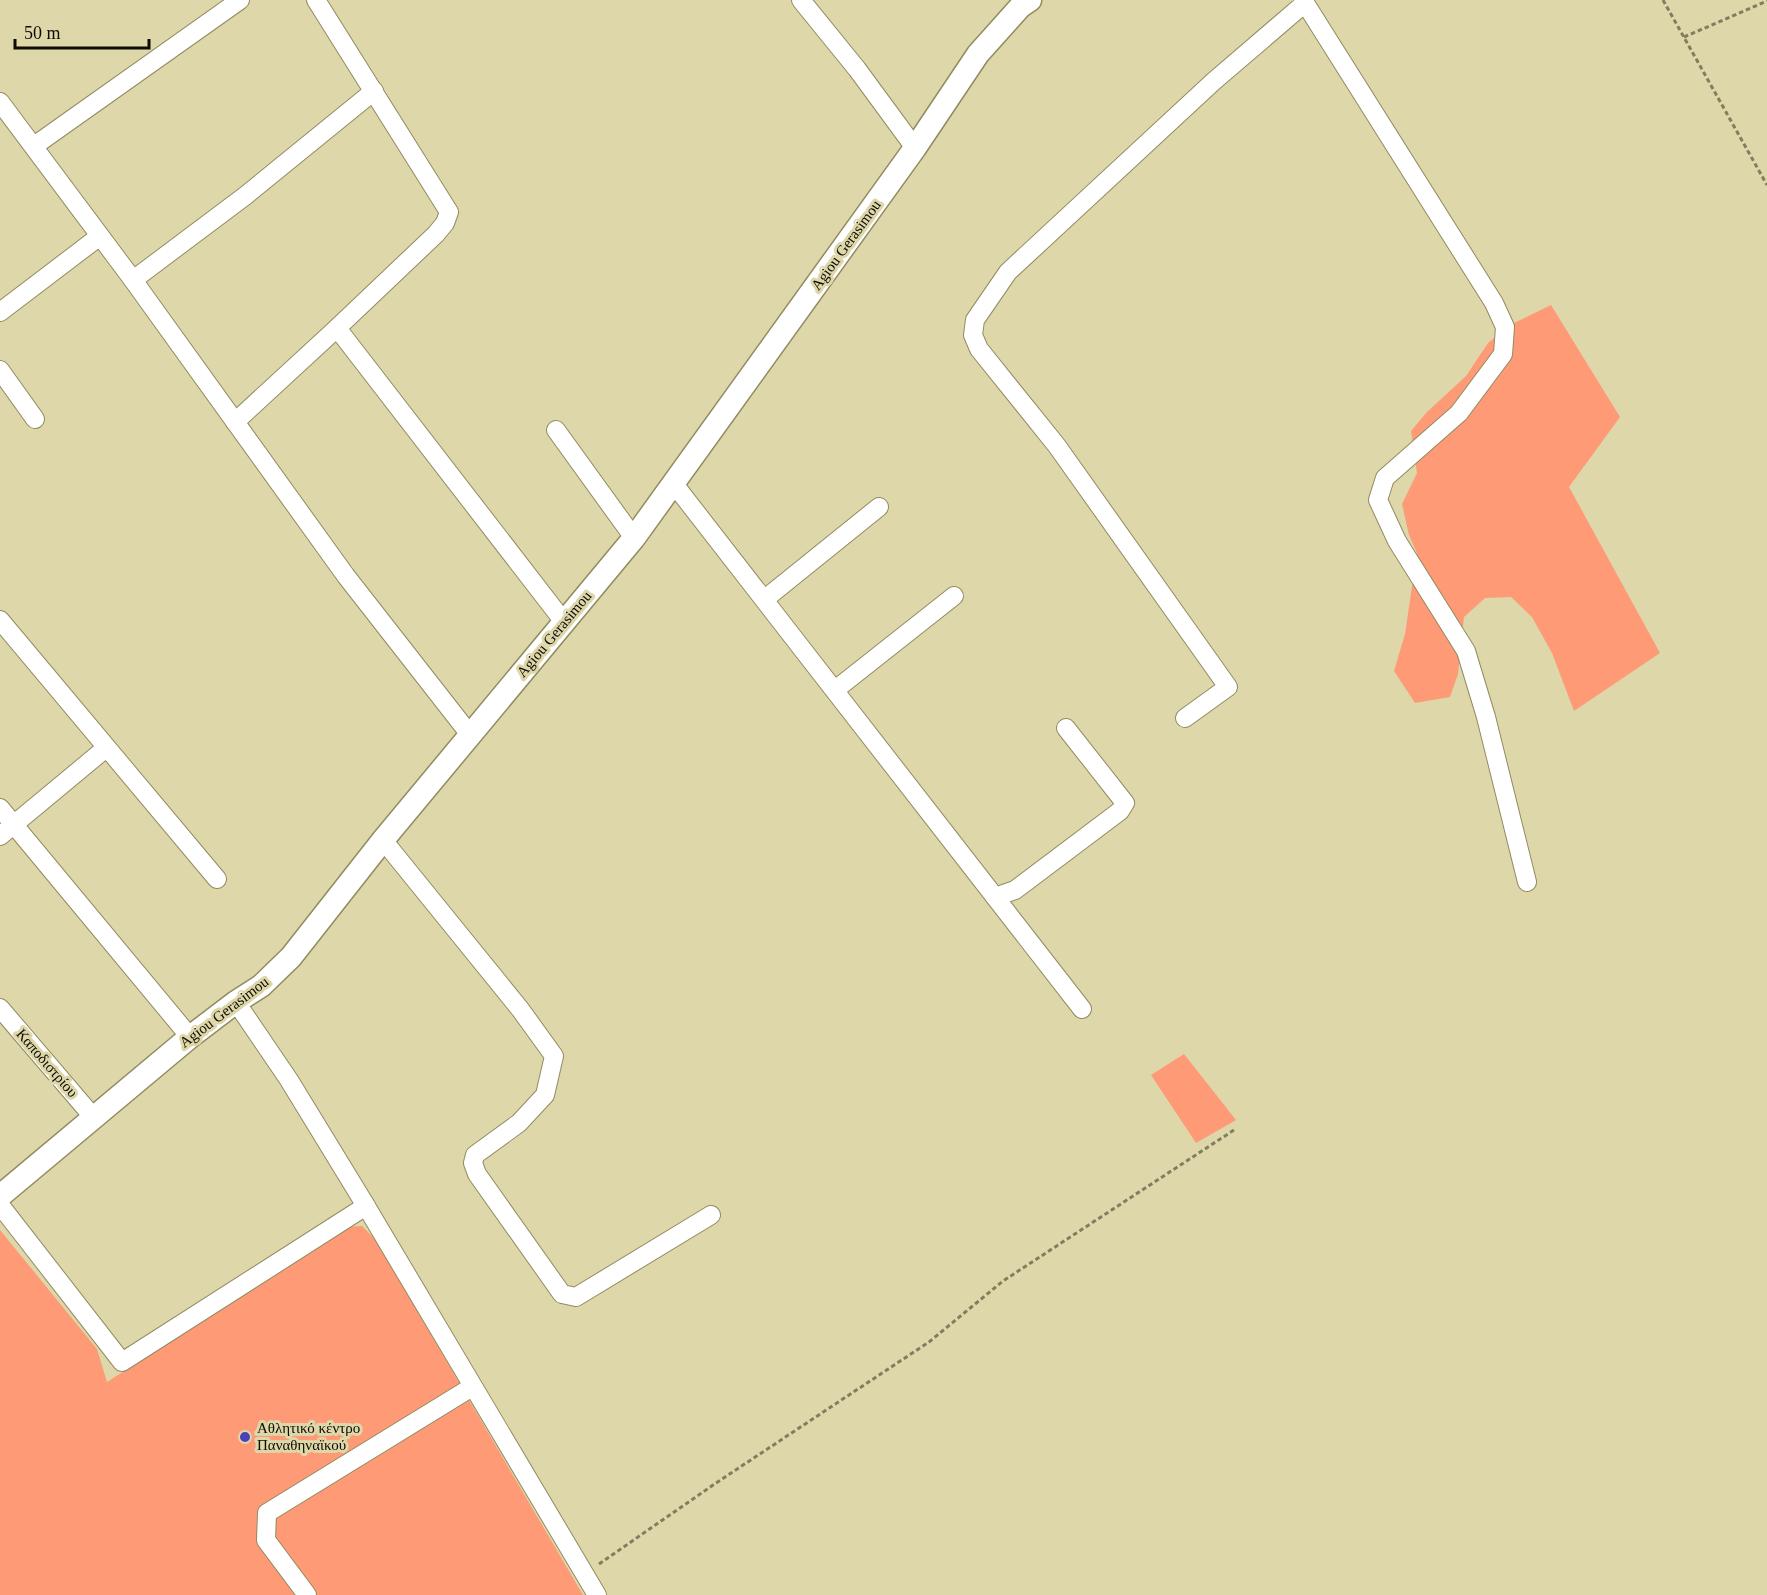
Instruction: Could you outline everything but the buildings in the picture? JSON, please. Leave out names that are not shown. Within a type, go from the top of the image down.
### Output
[{"type":"street","points":[[34,146],[240,0]]},
{"type":"street","points":[[235,422],[436,234],[445,223],[449,212],[316,0]]},
{"type":"street","points":[[801,0],[915,148]]},
{"type":"street","name":"Agiou Gerasimou","points":[[0,1196],[190,1037],[261,986],[291,957],[383,840],[634,538],[915,148],[978,54],[1021,6],[1030,0]]},
{"type":"street","points":[[1185,718],[1228,687],[1057,446],[979,349],[973,335],[975,320],[1008,272],[1214,81],[1304,2],[1494,303],[1505,327],[1503,354],[1459,413],[1385,478],[1378,500],[1397,541],[1466,651],[1486,717],[1527,882]]},
{"type":"street","points":[[133,280],[245,196],[374,91]]},
{"type":"street","points":[[0,102],[133,280],[346,576],[471,736]]},
{"type":"street","points":[[0,312],[100,236]]},
{"type":"street","points":[[337,328],[564,622]]},
{"type":"street","points":[[0,370],[35,418]]},
{"type":"street","points":[[556,430],[634,538]]},
{"type":"street","points":[[674,484],[1082,1009]]},
{"type":"street","points":[[765,599],[879,507]]},
{"type":"street","points":[[835,690],[954,596]]},
{"type":"street","points":[[0,620],[217,879]]},
{"type":"street","points":[[995,897],[1015,890],[1120,811],[1125,803],[1066,728]]},
{"type":"street","points":[[7,830],[106,748]]},
{"type":"street","points":[[0,808],[7,830],[190,1037]]},
{"type":"street","points":[[383,840],[520,1009],[554,1056],[545,1095],[519,1123],[475,1155],[473,1163],[477,1174],[562,1294],[576,1298],[711,1215]]},
{"type":"street","points":[[236,1002],[289,1080],[366,1206],[597,1595]]},
{"type":"street","name":"Καποδιστρίου","points":[[0,1008],[94,1118]]},
{"type":"street","points":[[0,1206],[122,1362],[366,1206]]},
{"type":"street","points":[[307,1595],[266,1540],[267,1513],[472,1387]]},
{"type":"path","points":[[1663,0],[1767,185]]},
{"type":"path","points":[[1684,37],[1767,1]]},
{"type":"path","points":[[585,1574],[716,1483],[929,1342],[1004,1281],[1234,1130]]},
{"type":"shaded area","points":[[1551,305],[1620,417],[1569,487],[1660,653],[1574,711],[1552,653],[1532,617],[1511,597],[1485,598],[1464,617],[1458,674],[1450,697],[1415,703],[1394,671],[1405,634],[1417,553],[1409,535],[1402,504],[1417,473],[1411,431],[1427,412],[1466,376],[1488,343],[1512,324]]},
{"type":"shaded area","points":[[1184,1054],[1236,1120],[1196,1143],[1151,1075]]},
{"type":"shaded area","name":"Αθλητικό κέντρο Παναθηναϊκού","points":[[362,1226],[375,1239],[583,1595],[0,1595],[0,1230],[97,1349],[107,1382],[345,1227]]},
{"type":"place","name":"Αθλητικό κέντρο Παναθηναϊκού","points":[[245,1437]]}]
